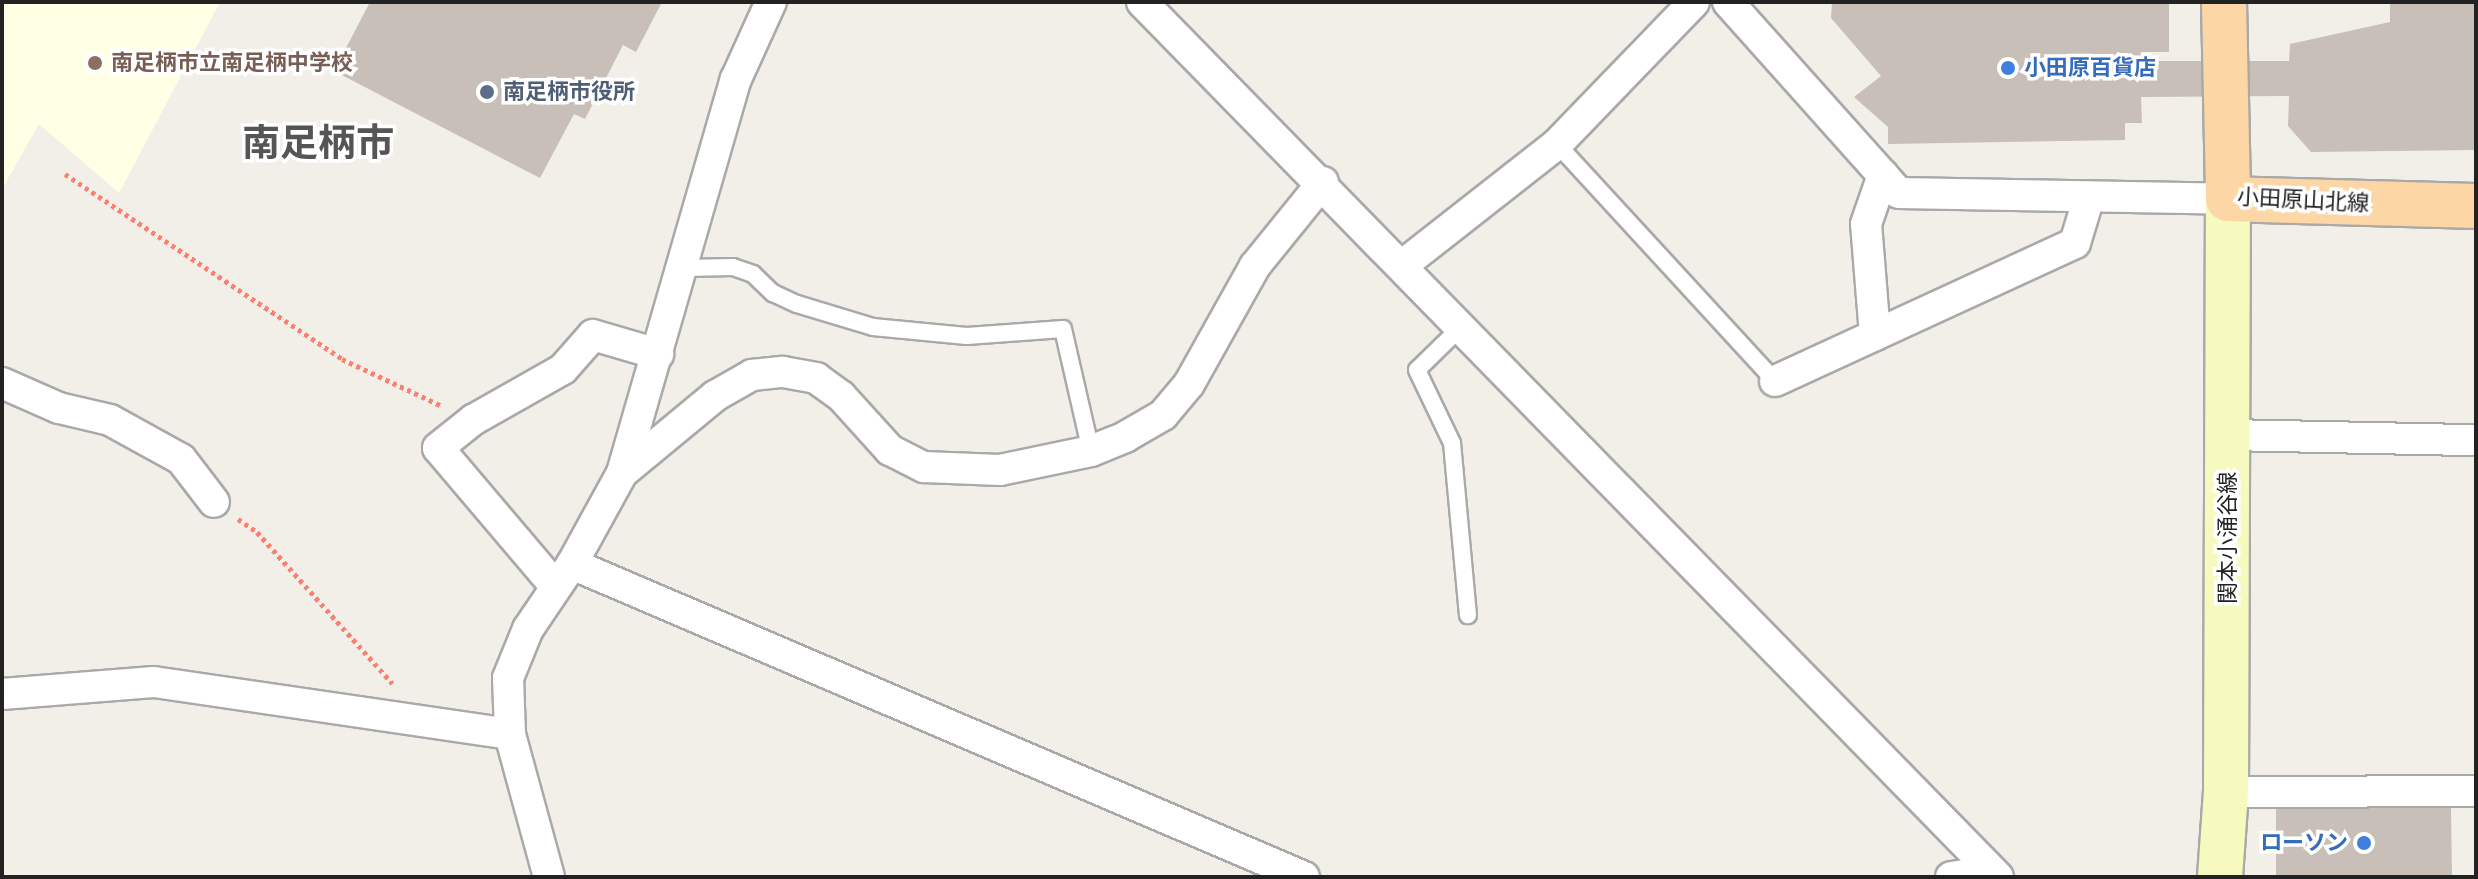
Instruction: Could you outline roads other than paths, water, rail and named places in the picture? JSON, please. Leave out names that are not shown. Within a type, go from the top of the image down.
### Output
[{"type":"main road","name":"小田原山北線","points":[[2224,2],[2228,199],[2476,206]]},
{"type":"main road","name":"関本小涌谷線","points":[[2220,877],[2226,792],[2228,199]]},
{"type":"street","points":[[549,877],[510,734],[508,678],[528,629],[564,575],[622,473],[685,268],[736,79],[771,2]]},
{"type":"street","points":[[1142,2],[1404,264],[1995,874]]},
{"type":"street","points":[[1404,264],[1557,144],[1694,2]]},
{"type":"street","points":[[1728,2],[1899,193],[2228,199]]},
{"type":"street","points":[[1875,335],[1866,224],[1883,175]]},
{"type":"street","points":[[622,473],[715,396],[752,375],[783,372],[816,378],[841,396],[890,450],[924,467],[1000,470],[1091,451],[1163,415],[1189,384],[1255,266],[1323,182]]},
{"type":"street","points":[[1775,381],[2075,243],[2089,197]]},
{"type":"street","points":[[658,354],[593,335],[563,369],[473,420],[438,448],[564,575],[1304,877]]},
{"type":"street","points":[[2,383],[59,408],[110,420],[181,459],[214,502]]},
{"type":"street","points":[[2228,435],[2476,440]]},
{"type":"street","points":[[2,694],[154,682],[510,734]]},
{"type":"street","points":[[2226,792],[2476,791]]},
{"type":"street","points":[[1951,877],[1995,874]]},
{"type":"lane","points":[[1557,144],[1775,381]]},
{"type":"lane","points":[[685,268],[733,267],[753,274],[773,293],[797,304],[873,327],[967,336],[1063,329],[1091,451]]},
{"type":"lane","points":[[1463,325],[1417,370],[1452,443],[1468,615]]},
{"type":"place","name":"南足柄市立南足柄中学校","points":[[95,63]]},
{"type":"place","name":"小田原百貨店","points":[[2008,68]]},
{"type":"place","name":"南足柄市役所","points":[[487,92]]},
{"type":"place","name":"ローソン","points":[[2364,843]]},
{"type":"district","name":"南足柄市","points":[[318,143]]}]
